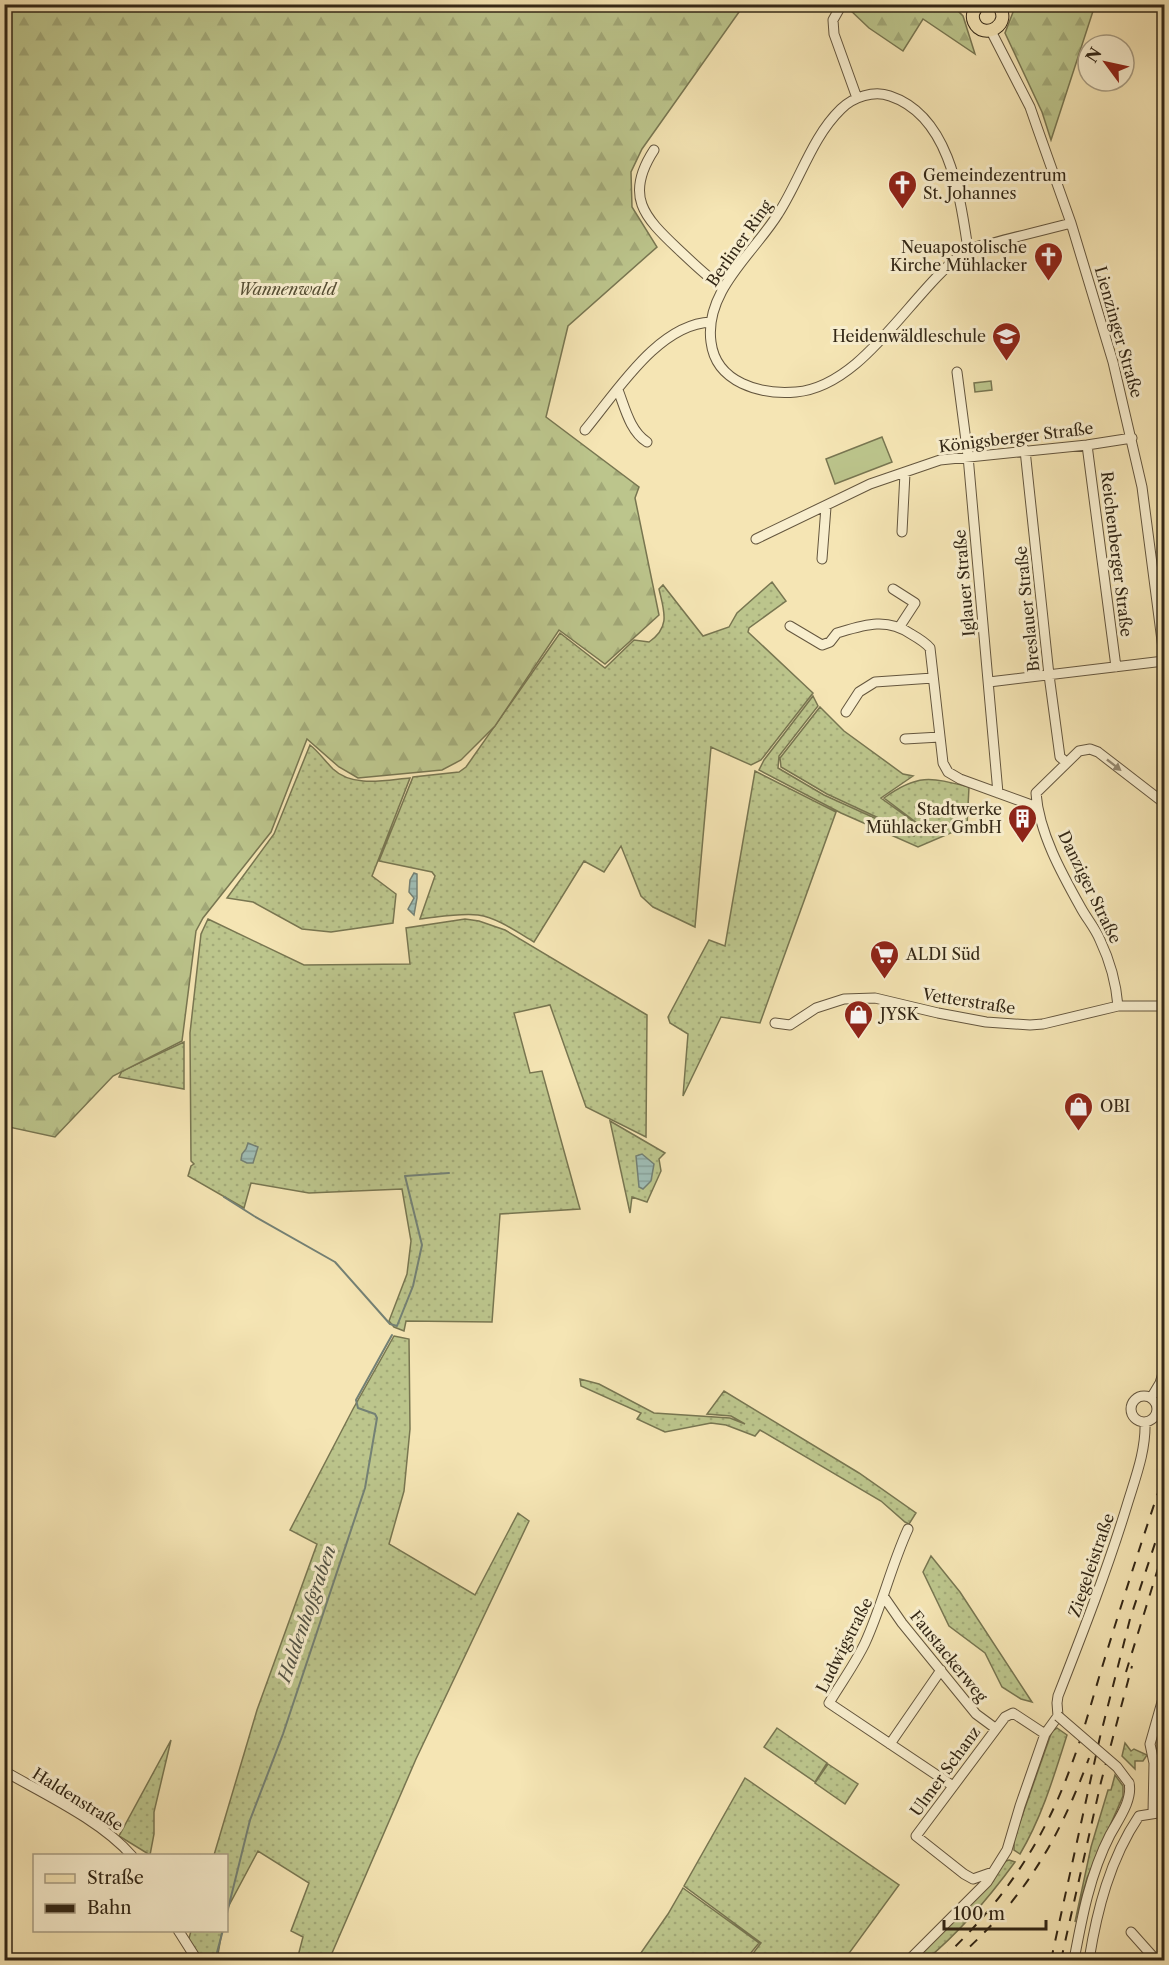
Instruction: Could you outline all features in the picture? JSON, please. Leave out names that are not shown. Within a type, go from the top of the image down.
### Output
[{"type":"main road","points":[[975,6],[973,17],[976,25],[982,30],[991,31],[1002,22],[1002,12],[997,4]]},
{"type":"street","points":[[842,4],[832,25],[839,52],[857,98],[876,94],[893,96],[925,120],[946,153],[954,173],[968,249]]},
{"type":"street","name":"Lienzinger Straße","points":[[991,31],[1030,107],[1071,223],[1112,355],[1144,498],[1164,658]]},
{"type":"street","name":"Berliner Ring","points":[[857,98],[843,107],[825,127],[775,219],[723,288],[714,308],[711,322],[711,344],[720,364],[737,381],[754,389],[775,393],[812,389],[835,379],[858,361],[936,279],[968,249],[1071,223]]},
{"type":"street","points":[[654,150],[640,181],[639,195],[642,208],[658,230],[723,288]]},
{"type":"street","points":[[585,430],[645,358],[674,334],[690,325],[711,322]]},
{"type":"street","name":"Iglauer Straße","points":[[957,372],[968,456],[998,792]]},
{"type":"street","points":[[618,390],[633,426],[641,438],[647,442]]},
{"type":"street","name":"Königsberger Straße","points":[[756,539],[870,484],[939,460],[1087,445],[1132,438]]},
{"type":"street","name":"Reichenberger Straße","points":[[1087,445],[1116,667]]},
{"type":"street","name":"Breslauer Straße","points":[[1025,450],[1049,675],[1060,757],[1066,762]]},
{"type":"street","points":[[902,532],[905,473]]},
{"type":"street","points":[[822,559],[826,507]]},
{"type":"street","points":[[893,589],[915,603],[900,626]]},
{"type":"street","points":[[790,626],[822,645],[830,642],[837,633],[854,627],[883,623],[900,626],[926,643],[930,648],[943,763],[948,772],[960,779],[1037,807]]},
{"type":"street","points":[[989,682],[1116,667],[1164,658]]},
{"type":"street","points":[[846,712],[859,693],[874,682],[933,678]]},
{"type":"street","points":[[905,739],[940,737]]},
{"type":"street","points":[[1013,798],[1036,793],[1079,751],[1090,748],[1164,803]]},
{"type":"street","name":"Danziger Straße","points":[[1036,793],[1037,807],[1050,845],[1109,961],[1116,984],[1118,1006]]},
{"type":"street","name":"Vetterstraße","points":[[775,1023],[790,1025],[816,1008],[844,999],[875,998],[986,1022],[1030,1025],[1118,1006],[1164,1006]]},
{"type":"street","name":"Ziegeleistraße","points":[[1151,1398],[1161,1383],[1164,1371]]},
{"type":"street","name":"Ziegeleistraße","points":[[1142,1396],[1151,1398],[1156,1404],[1157,1412],[1153,1419],[1145,1422],[1137,1420],[1134,1417],[1132,1404],[1142,1396]]},
{"type":"street","name":"Ziegeleistraße","points":[[909,1960],[978,1892],[1007,1850],[1045,1734],[1058,1716],[1057,1702],[1134,1485],[1145,1440],[1145,1422]]},
{"type":"street","name":"Ludwigstraße","points":[[908,1528],[897,1552],[884,1597],[864,1645],[829,1703],[953,1786]]},
{"type":"street","name":"Faustackerweg","points":[[884,1597],[902,1623],[976,1713],[995,1728]]},
{"type":"street","points":[[890,1744],[941,1670]]},
{"type":"street","points":[[1153,1813],[1155,1763],[1150,1744],[1162,1702],[1164,1702]]},
{"type":"street","name":"Ulmer Schanz","points":[[993,1872],[973,1879],[916,1836],[995,1728],[1005,1718],[1013,1713],[1045,1734]]},
{"type":"street","points":[[1058,1716],[1117,1767],[1126,1777],[1130,1788],[1126,1803],[1108,1838],[1092,1879],[1074,1960]]},
{"type":"street","name":"Haldenstraße","points":[[4,1771],[95,1825],[115,1839],[130,1854]]},
{"type":"street","points":[[1089,1960],[1107,1879],[1137,1819],[1142,1814],[1164,1812]]},
{"type":"street","points":[[179,1932],[197,1960]]},
{"type":"street","points":[[1131,1932],[1156,1960]]},
{"type":"green space","name":"Wannenwald","points":[[5,4],[744,5],[642,149],[631,172],[632,207],[657,247],[568,326],[546,417],[639,487],[635,498],[659,615],[605,664],[559,630],[495,726],[461,760],[442,770],[358,778],[339,767],[307,739],[271,832],[203,918],[196,931],[182,1041],[113,1076],[55,1137],[4,1126]]},
{"type":"green space","points":[[851,5],[952,5],[963,16],[975,54],[923,19],[903,51],[869,28],[848,8]]},
{"type":"green space","points":[[1013,5],[1095,5],[1086,33],[1076,33],[1076,63],[1051,140],[1042,112],[1005,33],[1015,7]]},
{"type":"green space","points":[[991,381],[992,390],[975,392],[974,383]]},
{"type":"green space","points":[[882,437],[892,462],[835,484],[826,459]]},
{"type":"green space","points":[[772,582],[786,601],[749,628],[748,632],[813,693],[761,760],[751,765],[711,747],[695,927],[653,907],[641,896],[621,846],[604,872],[584,861],[534,942],[500,922],[478,915],[420,919],[435,876],[432,872],[379,861],[413,777],[459,772],[466,767],[560,633],[605,668],[634,640],[649,642],[661,630],[664,618],[659,589],[663,585],[703,636],[729,627],[737,613]]},
{"type":"green space","points":[[813,696],[818,706],[779,756],[778,768],[824,795],[914,836],[917,823],[884,798],[915,781],[944,781],[969,787],[967,826],[918,847],[841,813],[759,770],[764,760]]},
{"type":"green space","points":[[820,707],[844,731],[903,774],[913,776],[881,798],[914,822],[913,834],[827,794],[781,767],[780,758]]},
{"type":"green space","points":[[310,745],[333,769],[350,779],[380,781],[410,778],[372,876],[396,894],[393,923],[331,932],[302,929],[253,902],[227,898],[274,834]]},
{"type":"green space","points":[[755,771],[836,812],[760,1023],[721,1017],[683,1096],[688,1034],[670,1023],[668,1017],[709,940],[725,946]]},
{"type":"green space","points":[[208,919],[304,965],[410,964],[406,928],[465,919],[479,921],[505,930],[647,1015],[646,1137],[586,1107],[550,1005],[514,1013],[530,1073],[542,1071],[580,1209],[500,1214],[492,1322],[406,1321],[404,1331],[394,1327],[389,1321],[407,1274],[411,1241],[402,1189],[309,1193],[251,1183],[244,1208],[188,1176],[194,1164],[191,1161],[190,1033],[201,934]]},
{"type":"green space","points":[[184,1042],[184,1089],[119,1077],[122,1071]]},
{"type":"green space","points":[[610,1121],[665,1153],[659,1159],[661,1171],[647,1202],[632,1197],[630,1213]]},
{"type":"green space","points":[[394,1336],[409,1339],[410,1429],[404,1491],[389,1544],[475,1595],[518,1513],[529,1521],[416,1759],[329,1960],[297,1960],[303,1937],[291,1931],[309,1883],[258,1851],[228,1907],[228,1854],[214,1854],[257,1710],[317,1544],[290,1530]]},
{"type":"green space","points":[[580,1379],[599,1384],[654,1413],[730,1418],[745,1424],[731,1416],[707,1414],[724,1391],[859,1473],[916,1513],[909,1524],[905,1522],[881,1501],[760,1430],[755,1436],[726,1425],[711,1423],[665,1432],[637,1419],[641,1413],[581,1386]]},
{"type":"green space","points":[[931,1556],[960,1592],[1032,1702],[1021,1699],[1002,1687],[985,1653],[949,1626],[923,1572]]},
{"type":"green space","points":[[1164,1726],[1164,1762],[1158,1762],[1154,1750],[1159,1747]]},
{"type":"green space","points":[[777,1728],[827,1763],[815,1782],[764,1747]]},
{"type":"green space","points":[[1057,1728],[1067,1735],[1041,1811],[1020,1854],[1014,1850],[1014,1839],[1052,1731]]},
{"type":"green space","points":[[171,1740],[154,1812],[154,1834],[150,1854],[119,1836]]},
{"type":"green space","points":[[1125,1743],[1131,1751],[1134,1749],[1147,1755],[1143,1761],[1135,1761],[1135,1769],[1122,1756]]},
{"type":"green space","points":[[828,1764],[858,1784],[845,1804],[815,1783]]},
{"type":"green space","points":[[1115,1775],[1123,1786],[1123,1796],[1087,1878],[1075,1922],[1091,1847],[1108,1790],[1111,1790]]},
{"type":"green space","points":[[745,1778],[899,1885],[847,1956],[852,1960],[748,1960],[761,1943],[684,1886]]},
{"type":"green space","points":[[1006,1861],[1015,1862],[962,1926],[926,1960],[912,1960]]},
{"type":"green space","points":[[683,1888],[759,1943],[745,1960],[636,1960]]},
{"type":"green space","points":[[191,1932],[222,1932],[217,1960],[201,1960],[188,1942]]},
{"type":"water","points":[[414,873],[417,874],[417,898],[414,915],[408,909],[414,898],[409,892],[410,880]]},
{"type":"water","points":[[248,1143],[258,1147],[253,1163],[241,1160]]},
{"type":"water","points":[[642,1154],[654,1164],[651,1181],[643,1189],[639,1187],[636,1156]]},
{"type":"waterway","points":[[224,1197],[335,1262],[390,1324],[397,1326],[413,1286],[422,1245],[405,1176],[449,1173]]},
{"type":"waterway","name":"Haldenhofgraben","points":[[228,1909],[250,1820],[283,1734],[365,1488],[377,1418],[375,1414],[358,1408],[356,1400],[392,1335]]},
{"type":"waterway","name":"Haldenhofgraben","points":[[215,1960],[222,1932]]},
{"type":"railway","points":[[941,1960],[1001,1895],[1034,1847],[1048,1821],[1080,1740],[1118,1614],[1164,1475]]},
{"type":"railway","points":[[1051,1960],[1100,1737],[1130,1619],[1164,1516]]},
{"type":"railway","points":[[1126,1672],[1164,1549]]},
{"type":"railway","points":[[1061,1960],[1101,1782],[1132,1666]]},
{"type":"railway","points":[[955,1960],[1000,1915],[1036,1868],[1065,1817],[1089,1758]]},
{"type":"place","name":"Gemeindezentrum St. Johannes","points":[[902,210]]},
{"type":"place","name":"Neuapostolische Kirche Mühlacker","points":[[1048,282]]},
{"type":"place","name":"Heidenwäldleschule","points":[[1007,362]]},
{"type":"place","name":"Stadtwerke Mühlacker GmbH","points":[[1023,844]]},
{"type":"place","name":"ALDI Süd","points":[[885,980]]},
{"type":"place","name":"JYSK","points":[[859,1040]]},
{"type":"place","name":"OBI","points":[[1079,1132]]}]
